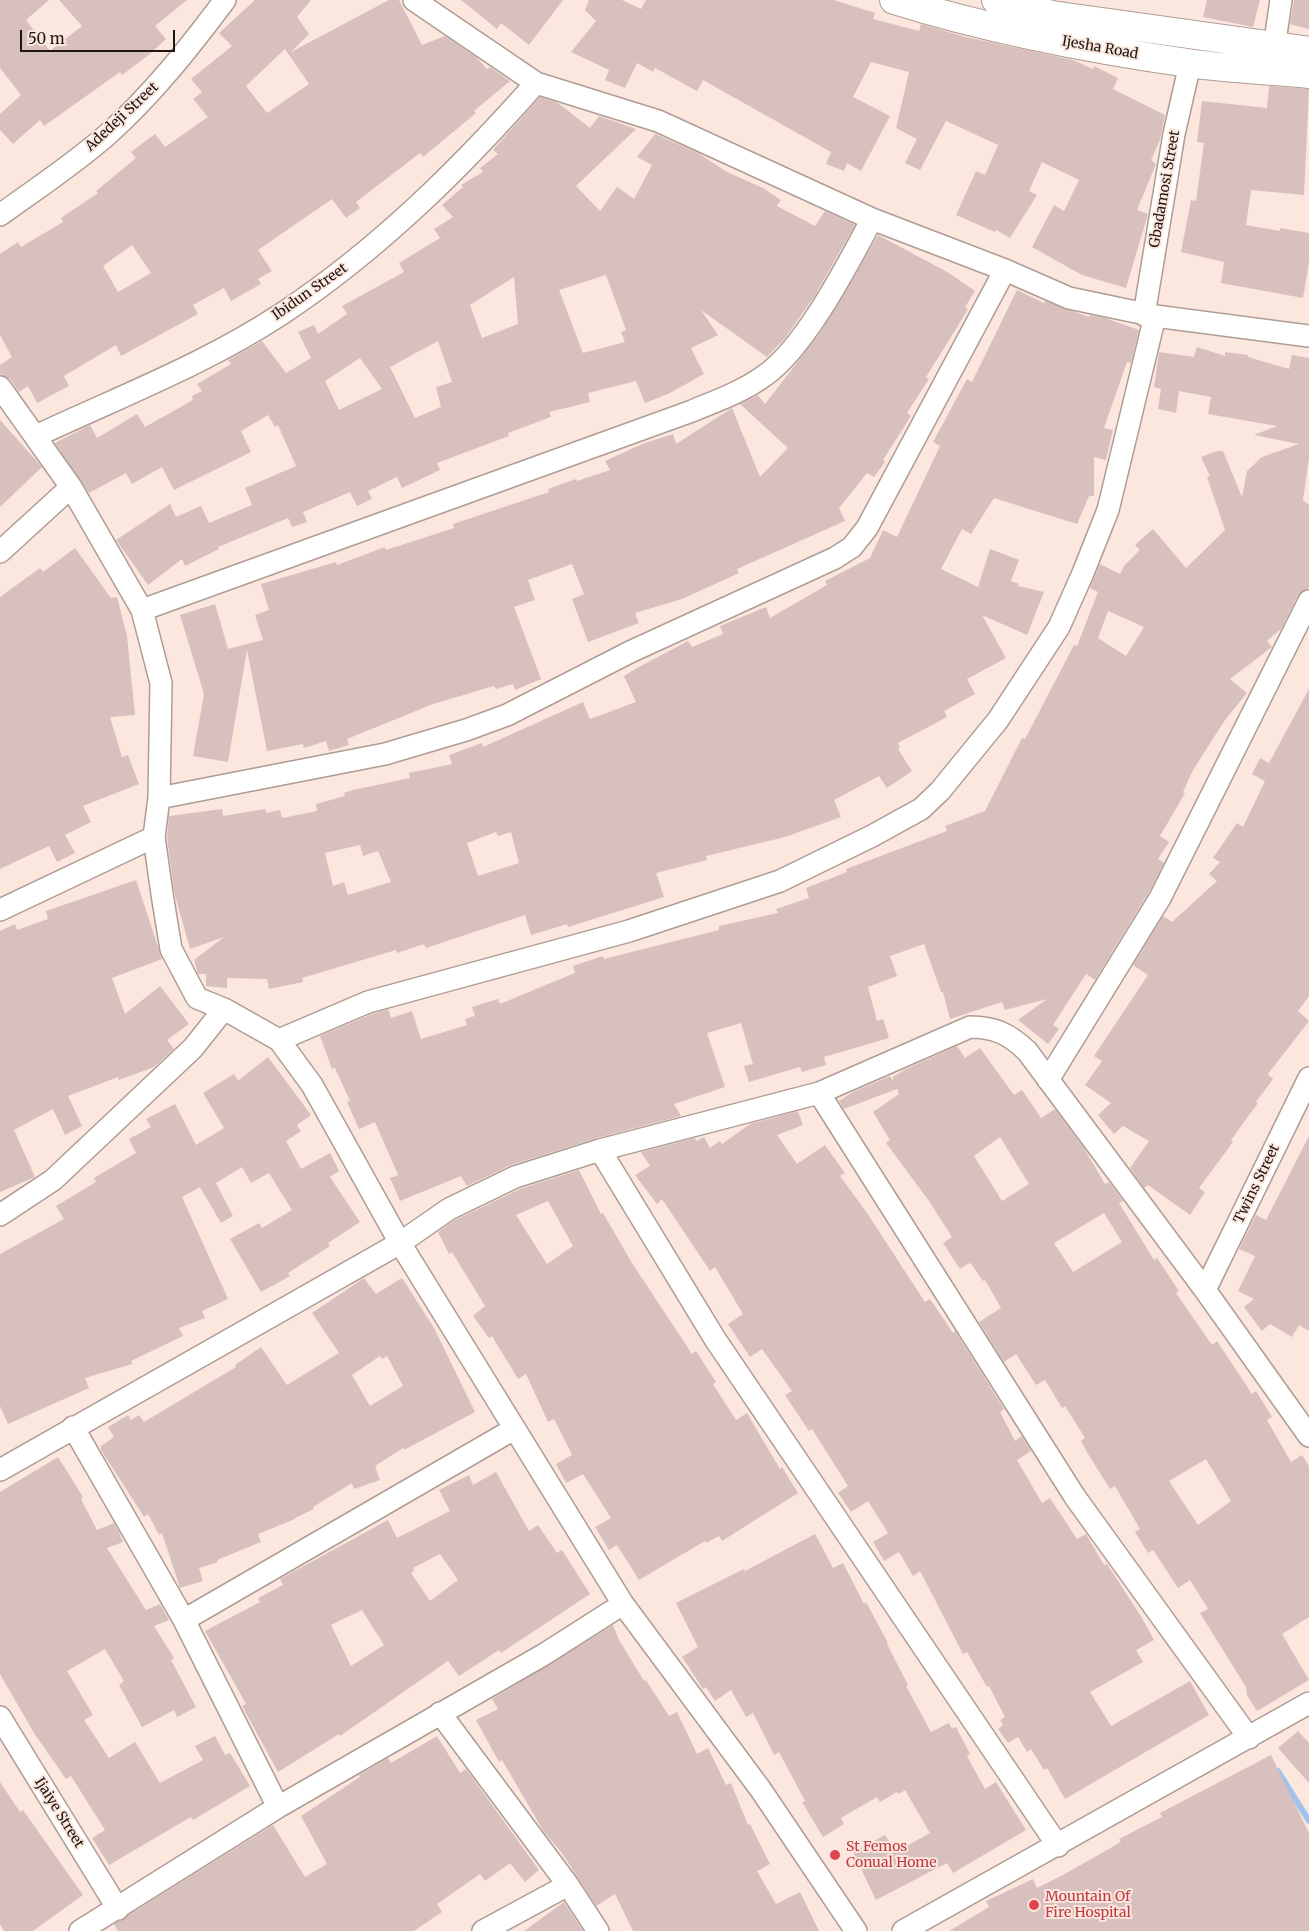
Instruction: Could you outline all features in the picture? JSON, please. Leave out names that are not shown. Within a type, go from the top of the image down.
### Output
[{"type":"main road","name":"Ijesha Road","points":[[996,0],[1052,15],[1274,48],[1309,51]]},
{"type":"main road","name":"Ijesha Road","points":[[909,2],[1016,32],[1190,64],[1309,74]]},
{"type":"street","name":"Adedeji Street","points":[[0,215],[106,136],[138,105],[189,48],[225,0]]},
{"type":"street","points":[[414,0],[536,83],[658,121],[872,219],[1005,270],[1069,298],[1150,315],[1309,336]]},
{"type":"street","points":[[1274,48],[1281,0]]},
{"type":"street","name":"Gbadamosi Street","points":[[279,1040],[368,1002],[629,931],[780,880],[872,836],[921,809],[940,792],[998,720],[1059,628],[1108,510],[1150,315],[1174,134],[1190,64]]},
{"type":"street","name":"Ibidun Street","points":[[36,436],[172,374],[281,314],[313,292],[370,248],[428,199],[487,139],[536,83]]},
{"type":"street","points":[[142,610],[692,411],[743,389],[765,376],[781,362],[800,338],[840,277],[872,219]]},
{"type":"street","points":[[159,798],[385,754],[466,730],[507,715],[630,652],[834,558],[852,547],[867,528],[1005,270]]},
{"type":"street","points":[[0,387],[71,488],[142,610],[161,683],[159,798],[154,837],[171,949],[197,998],[224,1009],[279,1040],[312,1085],[400,1243],[623,1604],[761,1790],[856,1931]]},
{"type":"street","points":[[0,552],[71,488]]},
{"type":"street","points":[[1048,1080],[1160,898],[1309,601]]},
{"type":"street","points":[[0,910],[154,837]]},
{"type":"street","points":[[0,1215],[53,1180],[192,1048],[224,1009]]},
{"type":"street","points":[[0,1470],[400,1243],[449,1208],[515,1177],[600,1150],[819,1093],[970,1027],[1000,1030],[1013,1038],[1027,1051],[1205,1290],[1309,1436]]},
{"type":"street","name":"Twins Street","points":[[1205,1290],[1309,1078]]},
{"type":"street","points":[[819,1093],[1075,1498],[1249,1738]]},
{"type":"street","points":[[600,1150],[715,1339],[1058,1846]]},
{"type":"street","points":[[73,1427],[184,1620],[278,1807]]},
{"type":"street","points":[[184,1620],[514,1429]]},
{"type":"street","points":[[80,1931],[118,1909],[278,1807],[543,1655],[623,1604]]},
{"type":"street","points":[[903,1931],[1309,1704]]},
{"type":"street","points":[[440,1713],[568,1885],[598,1931]]},
{"type":"street","name":"Ijaiye Street","points":[[0,1717],[118,1909]]},
{"type":"street","points":[[483,1931],[568,1885]]},
{"type":"building","points":[[0,0],[49,0],[26,20],[50,51],[82,26],[59,0],[187,0],[155,26],[166,39],[150,54],[122,75],[120,72],[44,126],[40,120],[13,144],[0,130],[0,114],[21,95],[0,68]]},
{"type":"building","points":[[255,0],[311,0],[297,17],[309,34],[291,52],[389,0],[399,0],[422,45],[445,36],[476,57],[487,69],[490,67],[510,81],[474,111],[476,113],[423,157],[420,153],[356,202],[360,208],[346,218],[332,199],[258,250],[272,271],[258,279],[261,284],[231,301],[224,288],[193,305],[198,314],[121,356],[116,345],[64,376],[69,386],[37,403],[28,386],[19,392],[10,379],[0,374],[0,365],[12,357],[0,335],[0,254],[18,242],[21,247],[63,222],[61,218],[98,193],[96,191],[136,158],[131,152],[155,134],[165,147],[208,117],[193,99],[202,92],[191,79],[232,46],[219,33]],"holes":[[[285,49],[309,84],[267,113],[246,86]],[[132,245],[151,273],[118,292],[103,266]]]},
{"type":"building","points":[[461,0],[563,0],[529,45],[501,23],[497,29]]},
{"type":"building","points":[[589,0],[622,0],[641,9],[646,0],[834,0],[875,13],[873,19],[919,31],[921,24],[966,37],[1073,60],[1093,69],[1094,66],[1118,78],[1113,89],[1165,115],[1160,140],[1151,160],[1156,164],[1137,210],[1148,214],[1126,288],[1082,275],[1032,247],[1054,205],[1064,211],[1079,180],[1042,162],[1029,191],[1037,195],[1010,238],[996,230],[995,232],[956,215],[976,171],[985,175],[998,145],[946,121],[920,170],[905,163],[917,139],[896,128],[909,72],[871,62],[853,97],[890,116],[861,171],[847,163],[844,171],[826,164],[831,152],[703,80],[697,91],[655,68],[653,72],[637,63],[625,88],[605,80],[609,70],[571,52],[596,21],[585,10]]},
{"type":"building","points":[[1207,0],[1260,0],[1253,27],[1203,17]]},
{"type":"building","points":[[1294,0],[1309,0],[1309,29],[1290,24]]},
{"type":"building","points":[[1269,86],[1309,89],[1304,195],[1251,190],[1246,225],[1280,231],[1280,228],[1309,233],[1309,262],[1303,298],[1221,283],[1224,262],[1181,252],[1191,200],[1196,201],[1204,143],[1197,142],[1202,101],[1267,108]]},
{"type":"building","points":[[540,97],[558,103],[590,128],[599,116],[636,129],[576,186],[600,211],[617,187],[634,199],[652,165],[637,157],[655,134],[698,153],[727,172],[763,188],[781,200],[777,206],[815,226],[825,211],[855,225],[814,297],[785,338],[767,357],[701,310],[718,335],[691,348],[704,374],[668,394],[645,403],[636,381],[588,393],[590,402],[549,412],[551,417],[508,433],[509,436],[437,463],[440,470],[402,488],[397,477],[368,491],[372,499],[357,506],[350,492],[303,512],[307,522],[292,527],[288,518],[218,547],[219,549],[185,566],[182,559],[148,585],[116,540],[170,504],[176,517],[201,506],[209,523],[252,505],[245,488],[296,466],[278,425],[275,427],[268,415],[241,431],[251,452],[174,490],[162,467],[132,484],[126,473],[89,493],[55,443],[90,425],[97,438],[137,414],[145,427],[193,400],[192,396],[202,391],[197,384],[231,364],[228,360],[262,341],[286,373],[311,358],[298,332],[314,325],[318,334],[347,314],[342,306],[404,272],[399,263],[440,238],[434,229],[453,217],[442,205],[463,187],[461,185],[483,172],[480,168],[498,154],[493,150]],"holes":[[[606,275],[626,330],[621,332],[625,342],[583,353],[559,290]],[[514,277],[518,324],[482,338],[470,305]],[[438,341],[452,382],[436,387],[441,407],[415,418],[390,367]],[[360,358],[382,389],[339,410],[325,381]]]},
{"type":"building","points":[[878,235],[949,273],[975,291],[965,307],[968,309],[926,377],[929,379],[907,413],[911,416],[883,460],[885,462],[874,477],[867,473],[839,508],[845,521],[737,569],[739,573],[682,599],[635,613],[639,623],[588,642],[572,599],[584,594],[572,564],[528,580],[535,600],[514,607],[541,679],[515,690],[513,684],[496,689],[494,686],[433,704],[347,739],[349,745],[329,751],[326,741],[304,748],[303,744],[267,751],[247,650],[228,762],[193,756],[204,694],[180,615],[215,604],[228,649],[263,640],[255,615],[269,610],[261,584],[336,562],[337,565],[385,547],[386,550],[454,528],[453,524],[549,492],[548,489],[576,479],[577,481],[610,470],[605,461],[642,444],[673,434],[676,444],[732,408],[760,477],[788,448],[740,404],[758,395],[765,404],[820,333]]},
{"type":"building","points":[[1017,290],[1044,303],[1045,301],[1089,317],[1090,315],[1105,318],[1139,330],[1131,363],[1127,362],[1104,428],[1113,430],[1106,460],[1094,457],[1094,496],[1089,496],[1077,524],[994,498],[971,534],[962,529],[941,569],[978,587],[990,549],[1019,560],[1011,581],[1019,584],[1018,586],[1044,592],[1027,635],[982,615],[1006,658],[967,679],[975,694],[944,711],[947,717],[898,743],[900,748],[898,749],[912,771],[887,788],[879,776],[834,800],[841,817],[785,837],[706,856],[707,860],[656,873],[664,897],[568,927],[567,924],[531,935],[525,915],[426,948],[424,944],[397,953],[396,950],[302,978],[303,982],[269,989],[267,979],[227,978],[227,988],[206,986],[206,974],[198,974],[194,960],[224,937],[190,949],[174,892],[167,837],[169,816],[222,809],[223,816],[265,809],[266,813],[280,810],[282,818],[317,811],[316,804],[345,796],[344,793],[410,778],[409,773],[452,764],[449,755],[482,743],[483,747],[583,702],[590,719],[636,702],[624,676],[688,641],[692,647],[723,634],[720,626],[766,607],[770,618],[827,585],[825,581],[870,558],[883,530],[897,537],[940,446],[933,442],[967,379],[972,382]],"holes":[[[496,832],[498,836],[511,832],[519,863],[478,876],[467,843]],[[360,845],[363,856],[378,851],[391,882],[348,895],[344,882],[333,886],[325,853]]]},
{"type":"building","points":[[1197,347],[1225,356],[1225,352],[1248,355],[1248,357],[1289,369],[1292,355],[1309,358],[1309,458],[1303,500],[1309,505],[1309,588],[1298,595],[1281,629],[1267,641],[1272,647],[1230,679],[1247,693],[1225,720],[1193,770],[1183,792],[1185,793],[1160,836],[1169,842],[1158,859],[1164,863],[1149,892],[1095,980],[1086,974],[1053,1025],[1059,1029],[1048,1044],[1018,1020],[1047,999],[1005,1010],[1002,1002],[950,1019],[943,992],[941,992],[924,944],[890,956],[897,976],[868,987],[877,1021],[883,1019],[889,1038],[824,1057],[826,1065],[802,1072],[800,1067],[749,1082],[744,1066],[753,1064],[741,1023],[707,1033],[725,1087],[674,1104],[681,1116],[597,1138],[511,1165],[467,1186],[461,1176],[400,1201],[390,1178],[398,1175],[375,1122],[359,1129],[347,1102],[350,1101],[335,1068],[332,1069],[320,1036],[388,1009],[391,1018],[412,1011],[421,1039],[467,1025],[465,1019],[475,1016],[472,1007],[498,999],[500,1004],[575,973],[573,966],[603,956],[604,959],[719,930],[719,926],[778,913],[776,909],[809,898],[806,888],[847,872],[846,869],[947,831],[945,826],[985,811],[1022,738],[1025,739],[1074,645],[1077,646],[1098,592],[1090,588],[1100,564],[1120,574],[1124,566],[1140,550],[1135,545],[1153,529],[1186,568],[1225,530],[1207,477],[1210,476],[1201,457],[1217,451],[1223,451],[1242,497],[1247,471],[1262,457],[1299,444],[1254,435],[1277,426],[1208,414],[1211,397],[1179,391],[1176,413],[1158,409],[1161,389],[1154,387],[1159,352],[1194,357]],"holes":[[[1108,611],[1144,627],[1126,656],[1098,638]]]},
{"type":"building","points":[[0,420],[42,467],[0,507]]},
{"type":"building","points":[[75,548],[111,598],[117,597],[127,636],[135,715],[110,717],[122,757],[128,755],[139,784],[83,806],[91,822],[65,835],[75,853],[57,862],[49,846],[0,869],[0,597],[40,568],[43,572]]},
{"type":"building","points":[[1309,689],[1309,996],[1298,1011],[1309,1021],[1268,1074],[1273,1079],[1231,1140],[1233,1142],[1199,1188],[1205,1192],[1190,1215],[1148,1185],[1144,1188],[1130,1168],[1149,1141],[1123,1126],[1114,1134],[1098,1115],[1111,1103],[1085,1085],[1102,1061],[1094,1056],[1148,975],[1133,965],[1163,916],[1172,922],[1217,881],[1209,874],[1220,862],[1213,858],[1237,823],[1243,827],[1265,781],[1252,774],[1260,758],[1269,763]]},
{"type":"building","points":[[136,880],[162,959],[112,978],[125,1014],[160,986],[189,1024],[167,1040],[174,1049],[154,1067],[119,1080],[118,1077],[68,1096],[82,1126],[65,1135],[53,1109],[14,1130],[35,1177],[0,1192],[0,931],[15,924],[17,930],[48,919],[46,911]]},
{"type":"building","points":[[957,1046],[965,1058],[980,1048],[1014,1095],[1022,1090],[1041,1118],[1055,1109],[1084,1148],[1105,1184],[1109,1182],[1123,1201],[1119,1203],[1154,1260],[1157,1258],[1179,1291],[1176,1293],[1212,1345],[1217,1341],[1252,1394],[1256,1391],[1272,1417],[1267,1420],[1291,1462],[1302,1455],[1309,1466],[1309,1617],[1282,1634],[1309,1680],[1257,1711],[1247,1695],[1246,1687],[1200,1613],[1208,1609],[1190,1580],[1178,1588],[1153,1550],[1148,1553],[1135,1532],[1140,1529],[1115,1486],[1110,1489],[1088,1454],[1081,1441],[1085,1438],[1065,1406],[1062,1408],[1045,1380],[1036,1385],[1016,1354],[1004,1362],[979,1322],[1001,1308],[985,1280],[983,1281],[972,1265],[969,1263],[960,1269],[943,1243],[952,1237],[929,1201],[886,1143],[890,1140],[873,1112],[899,1094],[897,1089],[844,1109],[839,1101],[853,1092],[890,1076],[893,1081],[893,1077],[904,1070]],"holes":[[[1000,1137],[1029,1184],[1002,1201],[974,1156]],[[1104,1213],[1122,1242],[1073,1272],[1054,1243]],[[1206,1459],[1231,1501],[1198,1525],[1169,1481]]]},
{"type":"building","points":[[268,1057],[311,1115],[297,1125],[301,1131],[286,1141],[301,1169],[330,1153],[339,1171],[330,1177],[360,1222],[328,1243],[330,1246],[288,1273],[290,1276],[261,1292],[230,1239],[259,1223],[262,1228],[292,1210],[269,1173],[251,1183],[242,1167],[216,1183],[233,1216],[221,1223],[200,1187],[182,1197],[228,1299],[202,1311],[205,1318],[179,1328],[183,1336],[131,1361],[132,1364],[85,1378],[89,1388],[8,1424],[0,1406],[0,1254],[64,1219],[56,1206],[96,1182],[94,1178],[136,1153],[129,1139],[151,1127],[146,1119],[175,1104],[196,1145],[224,1128],[203,1093],[234,1074],[238,1081]]},
{"type":"building","points":[[798,1111],[803,1125],[777,1135],[797,1164],[825,1145],[845,1173],[840,1176],[867,1213],[925,1302],[930,1299],[953,1333],[955,1331],[1004,1409],[1000,1412],[1015,1441],[1022,1436],[1031,1451],[1017,1460],[1042,1503],[1050,1498],[1077,1539],[1086,1534],[1104,1565],[1107,1564],[1142,1618],[1154,1640],[1136,1650],[1143,1662],[1090,1692],[1111,1726],[1190,1681],[1209,1715],[1065,1799],[1047,1768],[1044,1770],[1031,1749],[1027,1752],[1018,1737],[1008,1743],[998,1729],[1003,1725],[1000,1720],[1005,1717],[989,1686],[987,1687],[967,1652],[963,1654],[920,1571],[913,1576],[899,1552],[884,1561],[873,1542],[888,1533],[868,1501],[851,1512],[838,1493],[848,1486],[812,1429],[809,1431],[785,1395],[792,1391],[762,1349],[750,1357],[728,1324],[743,1314],[715,1267],[710,1271],[662,1199],[657,1204],[635,1175],[650,1166],[641,1152],[695,1138],[696,1141],[704,1137],[710,1148],[720,1141],[722,1144],[750,1124]]},
{"type":"building","points":[[1309,1136],[1309,1331],[1299,1325],[1292,1337],[1270,1324],[1262,1331],[1244,1307],[1254,1299],[1238,1291],[1255,1256],[1239,1249],[1256,1215],[1266,1220]]},
{"type":"building","points":[[579,1170],[601,1214],[603,1213],[632,1263],[692,1354],[696,1351],[716,1382],[713,1384],[736,1420],[747,1413],[780,1469],[782,1467],[798,1493],[722,1541],[719,1536],[706,1543],[705,1541],[639,1580],[617,1545],[609,1550],[595,1527],[611,1518],[583,1474],[566,1483],[556,1464],[572,1455],[554,1419],[548,1422],[526,1374],[518,1379],[492,1336],[489,1338],[473,1316],[485,1306],[452,1252],[449,1254],[438,1232],[455,1220],[520,1189]],"holes":[[[548,1201],[573,1246],[547,1264],[516,1215]]]},
{"type":"building","points":[[364,1278],[376,1294],[402,1278],[434,1328],[475,1412],[404,1450],[403,1448],[375,1466],[380,1480],[354,1489],[352,1483],[313,1507],[314,1509],[258,1534],[261,1542],[217,1560],[218,1562],[199,1568],[203,1581],[180,1588],[162,1533],[159,1535],[148,1514],[144,1517],[101,1450],[101,1446],[114,1437],[108,1427],[128,1415],[131,1420],[139,1415],[144,1422],[236,1367],[235,1365],[261,1347],[287,1385],[339,1353],[312,1313]],"holes":[[[380,1356],[382,1359],[387,1356],[403,1386],[370,1406],[352,1375]]]},
{"type":"building","points":[[58,1457],[83,1497],[81,1499],[97,1530],[114,1523],[123,1542],[107,1548],[146,1610],[160,1604],[169,1620],[154,1626],[174,1658],[171,1660],[196,1707],[177,1717],[174,1710],[142,1727],[119,1685],[124,1681],[105,1649],[67,1671],[93,1715],[84,1720],[109,1758],[135,1742],[160,1783],[203,1760],[195,1746],[215,1736],[225,1755],[230,1753],[250,1786],[193,1820],[191,1817],[109,1865],[92,1838],[105,1830],[71,1776],[66,1779],[34,1733],[0,1674],[0,1492]]},
{"type":"building","points":[[496,1472],[529,1531],[538,1525],[557,1553],[562,1550],[590,1594],[501,1653],[499,1650],[459,1676],[448,1661],[340,1736],[339,1734],[278,1772],[242,1706],[246,1704],[205,1631],[260,1602],[258,1598],[283,1585],[280,1579],[388,1520],[397,1538],[450,1511],[439,1490],[469,1475],[473,1485]],"holes":[[[440,1554],[458,1580],[430,1601],[411,1573],[414,1571],[413,1568]],[[362,1610],[384,1645],[351,1666],[331,1625]]]},
{"type":"building","points":[[815,1534],[833,1568],[843,1563],[864,1604],[866,1602],[908,1685],[906,1686],[931,1732],[949,1723],[952,1729],[956,1727],[970,1754],[967,1756],[985,1789],[996,1782],[1026,1830],[953,1873],[947,1863],[876,1900],[853,1852],[885,1835],[896,1852],[930,1833],[905,1790],[899,1794],[897,1792],[880,1802],[877,1797],[841,1818],[844,1824],[823,1837],[802,1802],[805,1801],[779,1752],[774,1755],[753,1713],[746,1717],[731,1690],[715,1701],[706,1687],[703,1689],[682,1657],[698,1647],[676,1603],[744,1569],[745,1571]]},
{"type":"building","points":[[613,1625],[619,1640],[644,1681],[646,1680],[669,1716],[677,1712],[697,1754],[708,1748],[726,1785],[731,1783],[748,1825],[750,1824],[770,1864],[757,1871],[776,1904],[800,1892],[819,1931],[633,1931],[615,1894],[596,1906],[562,1853],[544,1832],[502,1760],[499,1762],[476,1720],[498,1709],[492,1699]]},
{"type":"building","points":[[1298,1731],[1309,1743],[1309,1783],[1278,1748]]},
{"type":"building","points":[[437,1736],[460,1773],[466,1769],[539,1870],[525,1882],[510,1863],[485,1881],[480,1874],[437,1904],[442,1912],[414,1931],[118,1931],[114,1924],[273,1825],[305,1877],[327,1864],[301,1816],[360,1777],[359,1775],[388,1758],[391,1763]]},
{"type":"building","points":[[1271,1755],[1309,1833],[1309,1931],[949,1931],[989,1907],[986,1901],[1033,1879],[1037,1888],[1063,1875],[1121,1842],[1119,1839],[1162,1817],[1160,1813]]},
{"type":"building","points":[[0,1782],[20,1812],[23,1810],[83,1895],[33,1931],[4,1931],[0,1924]]},
{"type":"building","points":[[564,1902],[583,1931],[524,1931]]},
{"type":"waterway","points":[[1278,1771],[1309,1821]]},
{"type":"place","name":"St Femos Conual Home","points":[[835,1855]]},
{"type":"place","name":"Mountain Of Fire Hospital","points":[[1034,1905]]}]
